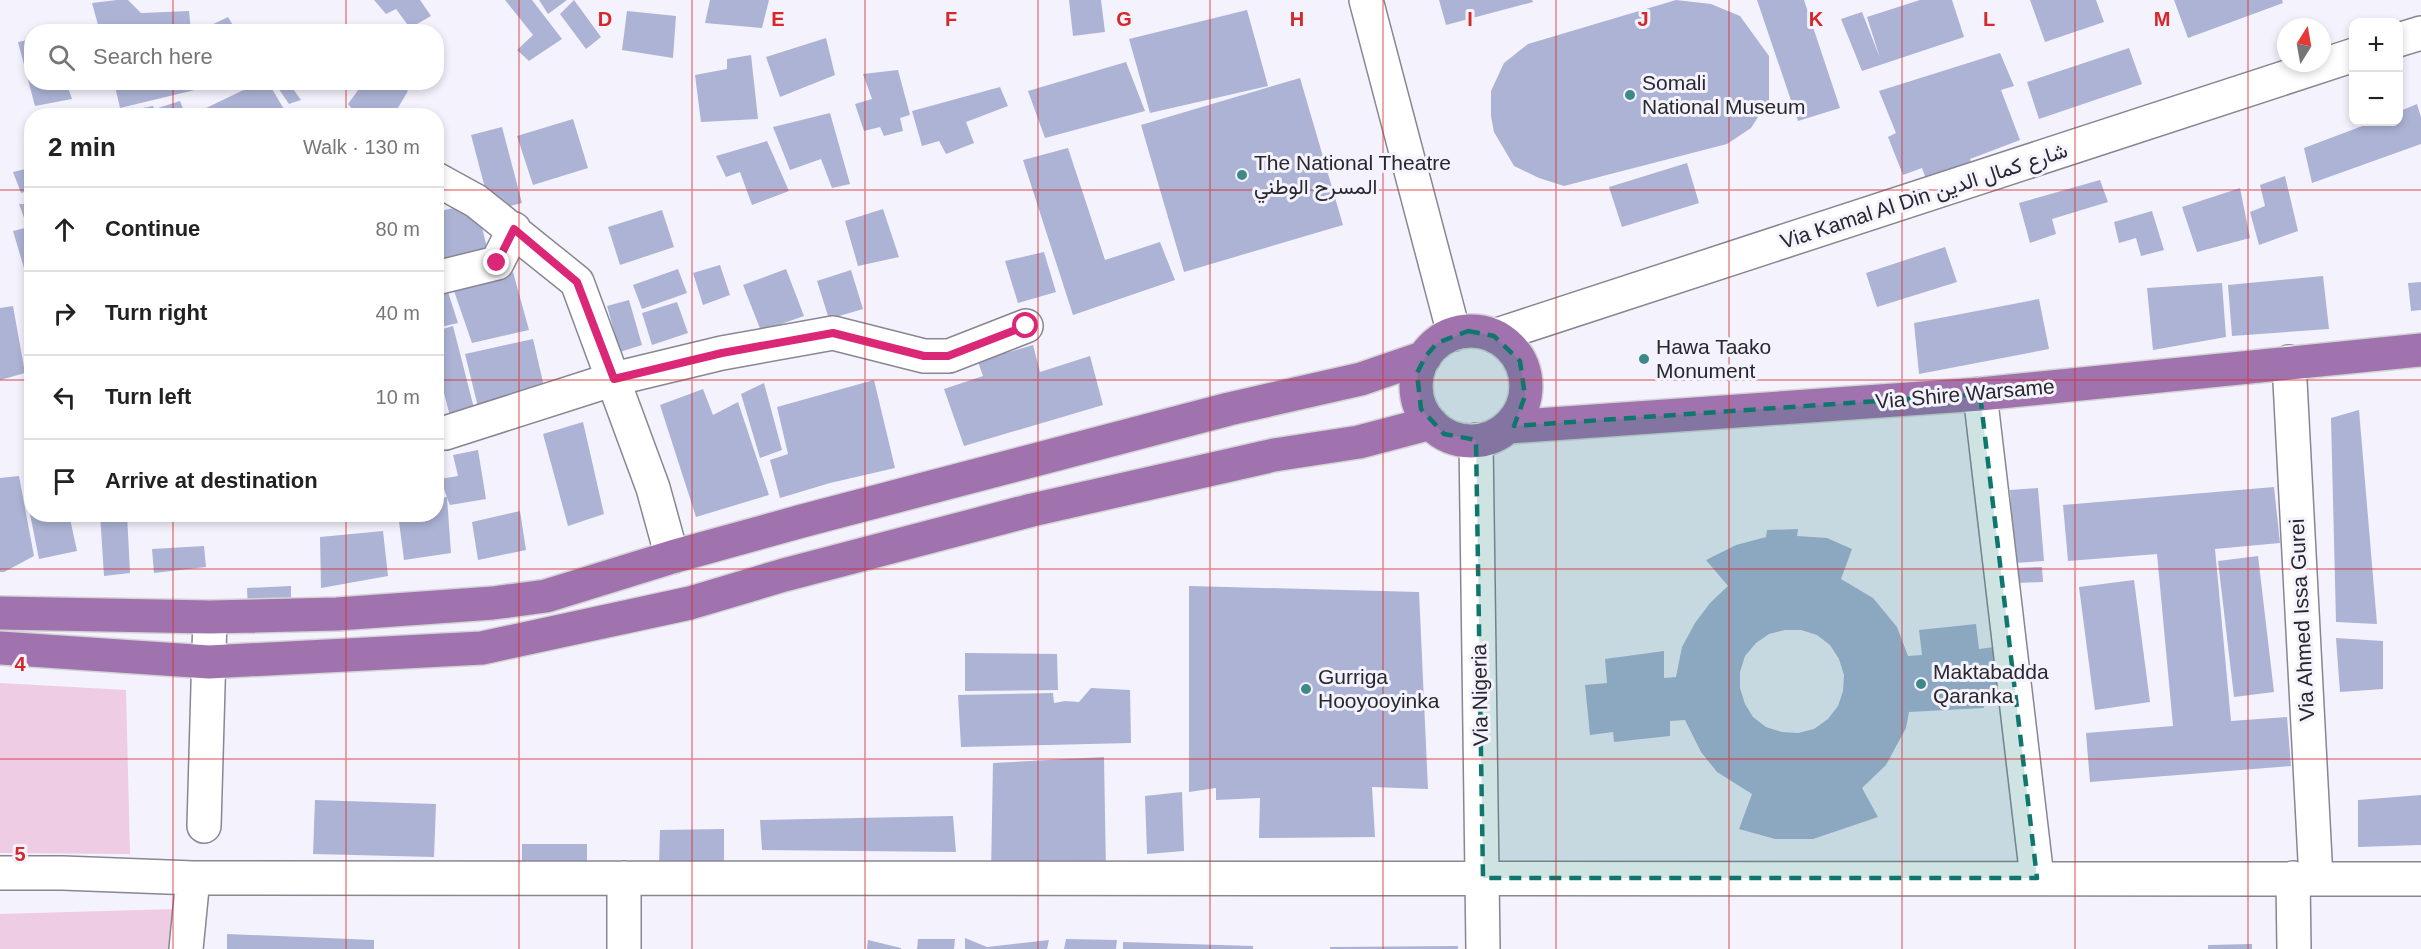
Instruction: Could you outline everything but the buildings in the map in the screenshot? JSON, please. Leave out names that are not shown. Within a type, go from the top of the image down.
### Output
[{"type":"highway","points":[[1474,332],[1494,336],[1509,346],[1520,361],[1526,378],[1525,396],[1519,413],[1508,427],[1493,436],[1476,440],[1460,440],[1444,434],[1431,423],[1421,409],[1416,391],[1417,373],[1425,357],[1437,343],[1454,334],[1474,332]]},
{"type":"highway","name":"Via Shire Warsame","points":[[1508,427],[1980,394],[2421,350]]},
{"type":"highway","points":[[0,613],[210,617],[337,614],[503,602],[546,596],[672,557],[825,515],[1229,409],[1361,379],[1425,357]]},
{"type":"highway","points":[[0,648],[209,662],[482,648],[690,603],[784,575],[1032,510],[1274,455],[1359,442],[1431,423]]},
{"type":"highway","points":[[672,557],[690,603]]},
{"type":"street","points":[[1366,0],[1421,216],[1454,334]]},
{"type":"street","points":[[2403,38],[2421,33]]},
{"type":"street","name":"Via Kamal Al Din شارع كمال الدين","points":[[1494,336],[2349,57]]},
{"type":"street","points":[[444,183],[476,201],[514,229],[577,282],[653,489],[672,557]]},
{"type":"street","points":[[444,276],[497,263],[514,229]]},
{"type":"street","points":[[445,433],[614,379],[722,353],[833,333],[924,356],[948,356],[1026,326]]},
{"type":"street","name":"Via Ahmed Issa Gurei","points":[[2289,362],[2305,879],[2294,949]]},
{"type":"street","points":[[1980,394],[2037,878]]},
{"type":"street","name":"Via Nigeria","points":[[1476,440],[1483,949]]},
{"type":"street","points":[[204,826],[210,617]]},
{"type":"street","points":[[0,873],[193,878],[2421,879]]},
{"type":"street","points":[[186,949],[193,878]]},
{"type":"street","points":[[624,878],[624,949]]},
{"type":"highlighted area","points":[[1468,331],[1494,336],[1520,361],[1525,396],[1514,426],[1980,394],[2037,878],[1483,878],[1476,440],[1444,434],[1421,409],[1417,373],[1425,357],[1437,343]]},
{"type":"shaded area","points":[[0,683],[126,690],[130,854],[0,853]]},
{"type":"shaded area","points":[[175,909],[169,949],[0,949],[0,914]]},
{"type":"place","name":"Somali National Museum","points":[[1630,95]]},
{"type":"place","name":"The National Theatre المسرح الوطني","points":[[1242,175]]},
{"type":"place","name":"Hawa Taako Monument","points":[[1644,359]]},
{"type":"place","name":"Maktabadda Qaranka","points":[[1921,684]]},
{"type":"place","name":"Gurriga Hooyooyinka","points":[[1306,689]]},
{"type":"route","points":[[497,263],[514,229],[577,282],[614,379],[722,353],[833,333],[924,356],[948,356],[1026,326]]}]
